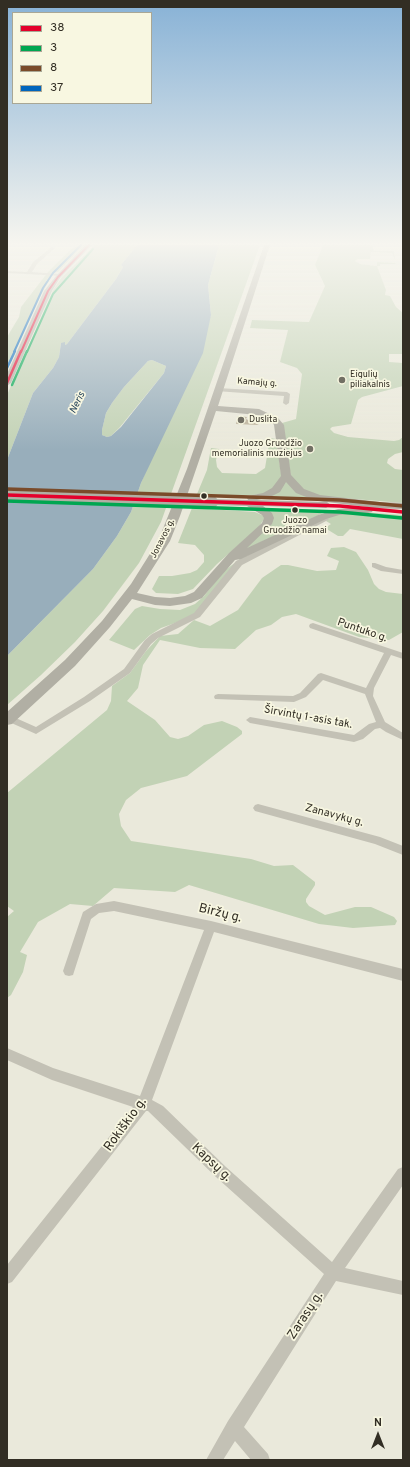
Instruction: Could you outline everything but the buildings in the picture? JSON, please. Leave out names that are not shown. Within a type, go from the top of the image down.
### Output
[{"type":"main road","points":[[7,383],[38,313]]},
{"type":"main road","name":"Jonavos g.","points":[[8,719],[74,658],[106,624],[149,567],[169,530],[188,481],[244,313]]},
{"type":"main road","points":[[212,408],[259,412],[275,420],[279,425],[286,476],[296,488],[308,495],[403,512]]},
{"type":"main road","points":[[231,502],[261,497],[271,493],[279,488],[286,476]]},
{"type":"main road","points":[[7,495],[340,506],[403,506]]},
{"type":"main road","points":[[129,595],[162,602],[187,600],[198,595],[269,520],[267,513],[249,503]]},
{"type":"main road","points":[[228,562],[305,527],[322,517],[338,512],[379,507]]},
{"type":"street","name":"Kamajų g.","points":[[218,390],[287,394],[286,403]]},
{"type":"street","points":[[8,719],[36,731],[88,699],[127,671],[148,642],[155,636],[197,615],[240,563],[305,527],[326,519]]},
{"type":"street","points":[[375,565],[384,569],[403,572]]},
{"type":"street","name":"Puntuko g.","points":[[313,626],[403,656]]},
{"type":"street","points":[[368,692],[389,652]]},
{"type":"street","points":[[218,697],[294,699],[304,695],[321,676],[368,692],[381,724],[403,737]]},
{"type":"street","name":"Širvintų 1-asis tak.","points":[[250,720],[354,739],[360,737],[372,726],[381,724]]},
{"type":"street","name":"Zanavykų g.","points":[[258,808],[376,840],[403,851]]},
{"type":"street","name":"Biržų g.","points":[[69,971],[87,916],[96,909],[120,906],[211,926],[403,975]]},
{"type":"street","name":"Rokiškio g.","points":[[7,1277],[144,1103],[211,926]]},
{"type":"street","name":"Kapsų g.","points":[[7,1054],[52,1074],[144,1103],[158,1111],[221,1172],[333,1273],[403,1288]]},
{"type":"street","name":"Zarasų g.","points":[[214,1460],[333,1273],[403,1174]]},
{"type":"street","points":[[234,1427],[262,1460]]},
{"type":"green space","points":[[20,313],[33,313],[7,370],[7,337]]},
{"type":"green space","points":[[43,313],[90,313],[67,344],[65,345],[61,343],[59,357],[53,368],[33,393],[7,460],[7,395]]},
{"type":"green space","points":[[211,313],[236,313],[161,522],[139,563],[103,611],[75,642],[7,705],[7,656],[93,569],[117,536],[131,512],[141,483]]},
{"type":"green space","points":[[313,313],[403,313],[403,354],[389,354],[389,362],[403,363],[403,386],[362,397],[358,400],[351,424],[332,427],[330,429],[334,433],[348,437],[394,441],[403,437],[403,452],[395,454],[388,459],[387,463],[395,469],[403,470],[403,503],[318,496],[302,490],[291,477],[282,423],[296,419],[302,374],[297,368],[280,362],[288,330],[250,328],[252,320],[309,322]]},
{"type":"green space","points":[[152,360],[166,366],[164,373],[111,436],[107,437],[102,435],[106,413],[112,403],[124,387],[148,361]]},
{"type":"green space","points":[[270,438],[276,439],[281,473],[281,477],[274,488],[262,494],[244,496],[197,494],[207,470],[211,448],[219,449],[216,460],[217,467],[222,473],[256,474],[265,468]]},
{"type":"green space","points":[[287,480],[314,499],[300,497],[267,497]]},
{"type":"green space","points":[[192,508],[255,512],[264,516],[264,519],[258,528],[217,564],[193,589],[178,594],[156,593],[152,589],[159,576],[172,576],[190,573],[197,570],[204,562],[204,555],[195,545],[178,543]]},
{"type":"green space","points":[[266,510],[325,512],[242,551],[269,525]]},
{"type":"green space","points":[[361,512],[403,515],[403,539],[350,529],[343,536],[338,536],[325,528],[331,524],[326,521],[329,516]]},
{"type":"green space","points":[[344,547],[356,552],[368,570],[374,584],[379,589],[386,592],[403,594],[403,632],[389,640],[359,637],[296,614],[282,617],[271,625],[256,630],[235,649],[200,648],[160,640],[143,665],[138,688],[127,701],[155,720],[170,737],[178,739],[188,736],[204,725],[222,721],[237,727],[242,731],[242,734],[187,776],[141,788],[126,800],[119,814],[121,826],[131,841],[251,859],[274,866],[293,865],[315,882],[315,885],[306,899],[309,906],[325,915],[355,907],[371,907],[394,917],[397,921],[395,925],[353,928],[319,924],[189,885],[175,892],[114,888],[93,906],[70,904],[38,922],[20,952],[27,955],[23,972],[11,995],[7,998],[7,917],[14,911],[7,906],[7,793],[107,710],[111,701],[112,686],[130,673],[146,651],[160,636],[178,634],[194,620],[210,626],[238,610],[262,578],[281,565],[317,571],[336,570],[339,561],[327,556],[331,548]]},
{"type":"green space","points":[[244,556],[247,556],[196,613],[189,618],[161,628],[150,635],[134,650],[109,640],[135,609],[142,606],[180,610],[195,604],[204,596],[224,571]]},
{"type":"water","name":"Neris","points":[[90,313],[211,313],[203,353],[141,483],[131,512],[117,536],[93,569],[7,656],[7,460],[33,393],[53,368],[59,357],[61,343],[65,342],[65,345]],"holes":[[[152,360],[166,366],[164,373],[121,427],[111,436],[107,437],[102,435],[106,413],[112,403],[124,387],[148,361]]]},
{"type":"transit line","name":"37","points":[[7,368],[32,313]]},
{"type":"transit line","name":"38","points":[[7,383],[38,313]]},
{"type":"transit line","name":"3","points":[[12,385],[44,313]]},
{"type":"transit line","name":"8","points":[[7,489],[340,500],[403,506]]},
{"type":"transit line","name":"38","points":[[7,495],[340,506],[403,512]]},
{"type":"transit line","name":"3","points":[[7,501],[340,512],[402,518]]},
{"type":"place","name":"Eigulių piliakalnis","points":[[342,380]]},
{"type":"place","name":"Duslita","points":[[241,420]]},
{"type":"place","name":"Juozo Gruodžio memorialinis muziejus","points":[[310,449]]},
{"type":"place","name":"Juozo Gruodžio namai","points":[[295,510]]}]
